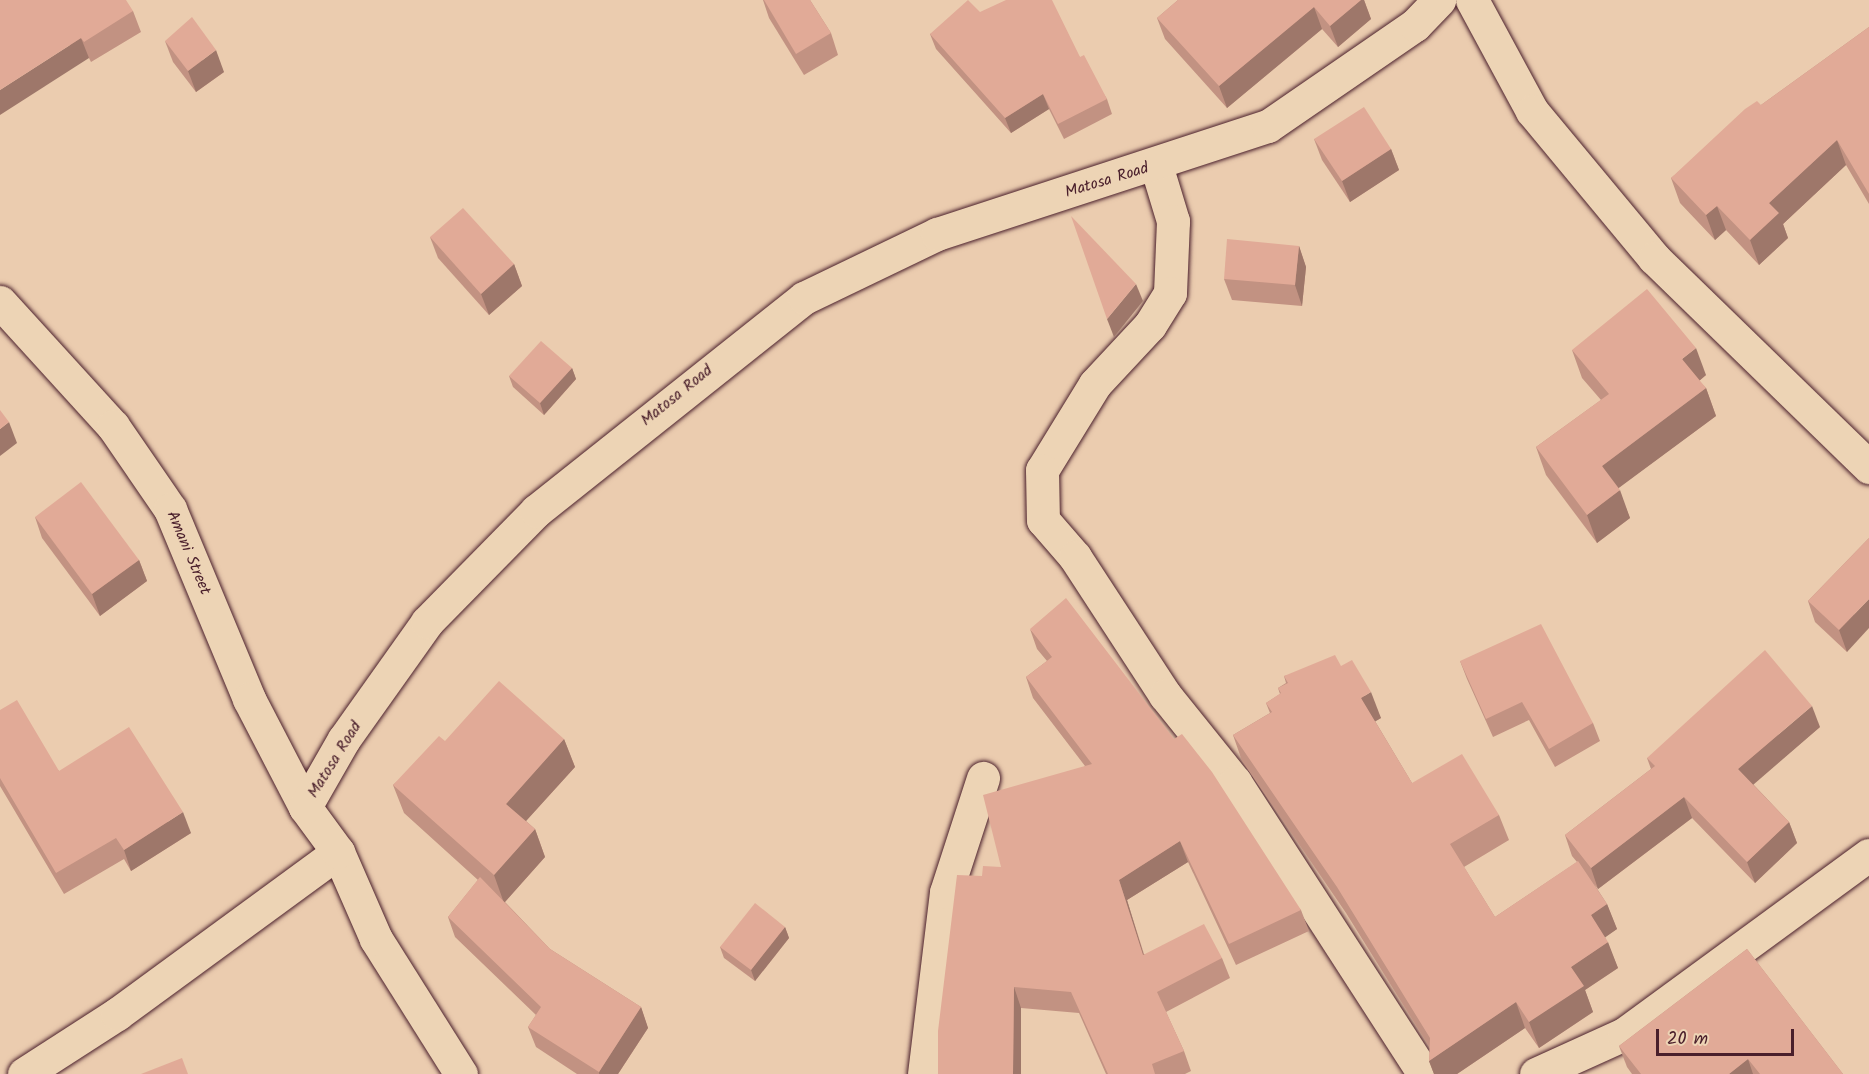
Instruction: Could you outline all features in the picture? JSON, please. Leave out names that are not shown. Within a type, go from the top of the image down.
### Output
[{"type":"street","name":"Matosa Road","points":[[460,1074],[376,939],[338,852],[305,807],[344,739],[427,622],[536,511],[762,328],[804,298],[937,234],[1156,165],[1268,126],[1415,25],[1439,0]]},
{"type":"street","points":[[1472,0],[1532,111],[1654,258],[1869,467]]},
{"type":"street","points":[[1156,165],[1173,221],[1170,293],[1150,325],[1095,384],[1042,470],[1043,520],[1075,557],[1165,695],[1235,782],[1424,1074]]},
{"type":"street","name":"Amani Street","points":[[0,302],[113,426],[170,509],[249,699],[305,807]]},
{"type":"street","points":[[924,1074],[946,892],[983,778]]},
{"type":"street","points":[[24,1074],[117,1014],[338,852]]},
{"type":"street","points":[[1536,1074],[1624,1034],[1869,855]]},
{"type":"building","points":[[0,0],[126,0],[133,11],[84,42],[81,38],[0,90]]},
{"type":"building","points":[[764,0],[810,0],[831,33],[796,54]]},
{"type":"building","points":[[968,0],[980,12],[1006,0],[1052,0],[1080,57],[1084,55],[1107,99],[1058,124],[1043,94],[1005,118],[930,34]]},
{"type":"building","points":[[1178,0],[1361,0],[1330,26],[1314,7],[1219,86],[1157,18]]},
{"type":"building","points":[[192,17],[216,50],[188,71],[165,41]]},
{"type":"building","points":[[1869,27],[1869,194],[1837,140],[1769,203],[1779,213],[1750,240],[1717,206],[1706,215],[1671,178],[1745,109],[1757,101],[1761,105]]},
{"type":"building","points":[[1364,107],[1391,149],[1342,181],[1314,139]]},
{"type":"building","points":[[463,208],[514,264],[481,294],[430,237]]},
{"type":"building","points":[[1071,216],[1136,284],[1107,319]]},
{"type":"building","points":[[1227,239],[1299,246],[1295,285],[1224,279]]},
{"type":"building","points":[[1647,289],[1696,348],[1682,359],[1706,388],[1602,466],[1620,490],[1587,515],[1536,447],[1609,394],[1572,350]]},
{"type":"building","points":[[541,341],[572,368],[540,403],[509,376]]},
{"type":"building","points":[[0,410],[9,422],[0,429]]},
{"type":"building","points":[[81,482],[139,560],[92,594],[35,517]]},
{"type":"building","points":[[1869,538],[1869,599],[1839,630],[1808,601]]},
{"type":"building","points":[[1066,598],[1174,739],[1182,734],[1212,772],[1301,910],[1229,944],[1180,841],[1119,880],[1143,955],[1204,924],[1222,958],[1157,992],[1184,1051],[1152,1064],[1155,1074],[1108,1074],[1071,992],[1014,987],[1013,1074],[938,1074],[938,1031],[957,875],[982,876],[983,866],[1001,867],[983,795],[1092,764],[1026,677],[1052,657],[1030,629]]},
{"type":"building","points":[[1541,624],[1593,723],[1549,749],[1522,702],[1486,719],[1460,661]]},
{"type":"building","points":[[1765,650],[1812,706],[1738,769],[1789,822],[1747,862],[1684,797],[1591,868],[1565,835],[1655,766],[1647,758]]},
{"type":"building","points":[[1335,655],[1341,666],[1352,660],[1371,692],[1361,698],[1412,783],[1462,754],[1499,815],[1450,844],[1495,917],[1578,861],[1607,904],[1591,915],[1608,942],[1571,967],[1584,986],[1529,1022],[1516,1002],[1429,1061],[1430,1038],[1337,887],[1233,735],[1272,712],[1266,703],[1281,693],[1278,688],[1288,683],[1284,676]]},
{"type":"building","points":[[499,681],[564,739],[506,804],[535,829],[494,875],[393,785],[439,736],[445,741]]},
{"type":"building","points":[[17,700],[59,771],[129,727],[183,812],[124,850],[116,838],[56,873],[0,778],[0,710]]},
{"type":"building","points":[[480,877],[550,949],[641,1007],[599,1072],[528,1027],[541,1007],[448,917]]},
{"type":"building","points":[[755,903],[785,927],[751,970],[720,947]]},
{"type":"building","points":[[1747,949],[1843,1074],[1760,1074],[1748,1059],[1729,1074],[1641,1074],[1619,1046]]},
{"type":"building","points":[[182,1058],[188,1074],[141,1074]]}]
